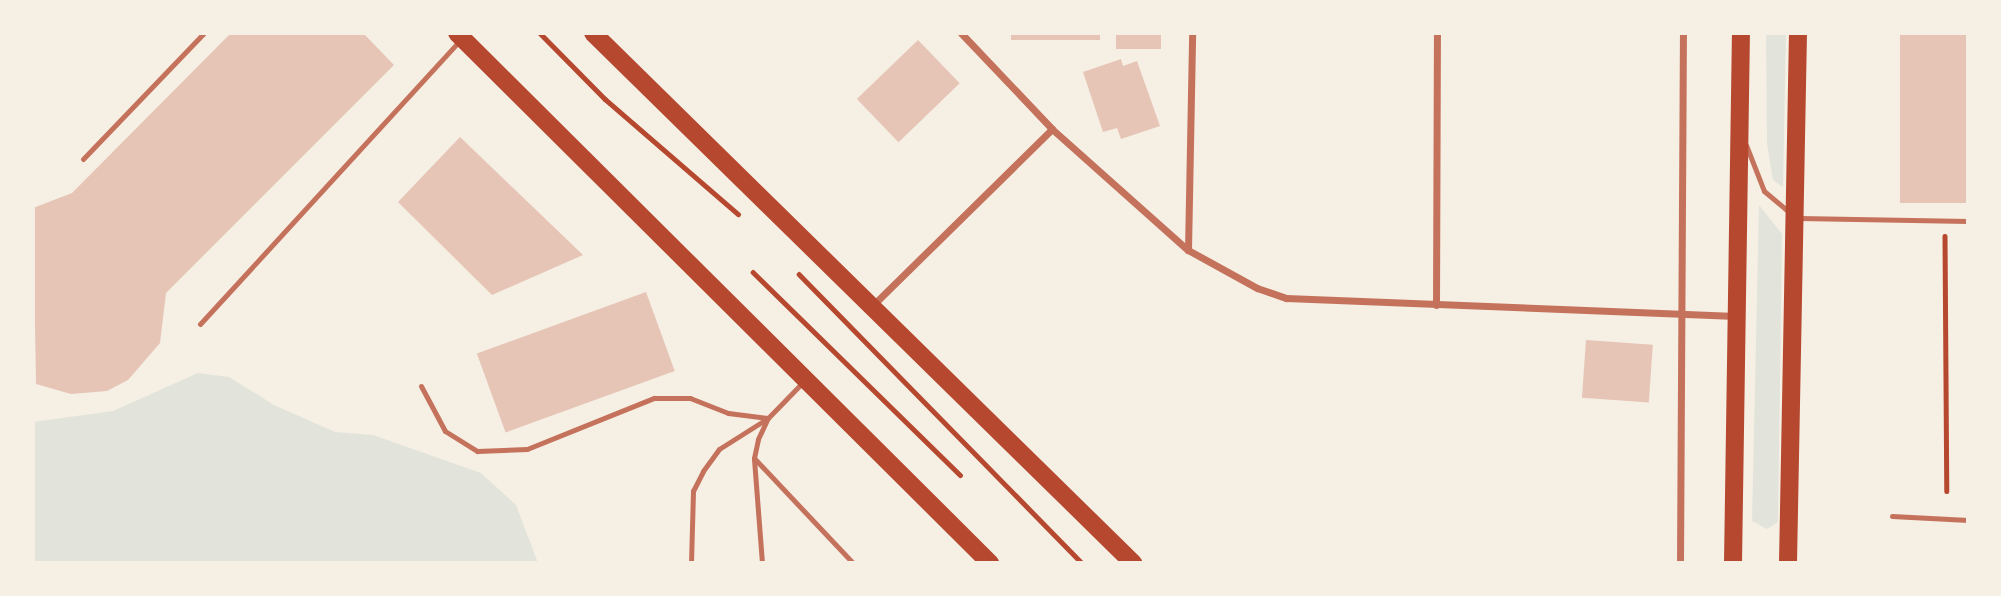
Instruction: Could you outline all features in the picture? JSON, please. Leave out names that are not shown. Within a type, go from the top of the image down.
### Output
[{"type":"main road","points":[[593,33],[1133,563]]},
{"type":"main road","points":[[1733,563],[1741,33]]},
{"type":"main road","points":[[1788,563],[1798,33]]},
{"type":"main road","points":[[459,36],[990,563]]},
{"type":"street","points":[[961,33],[1052,129],[1188,250],[1229,276],[1286,298],[1737,316]]},
{"type":"street","points":[[1188,250],[1192,33]]},
{"type":"street","points":[[1436,305],[1437,33]]},
{"type":"street","points":[[1680,563],[1683,33]]},
{"type":"street","points":[[871,307],[1052,129]]},
{"type":"lane","points":[[83,159],[204,33]]},
{"type":"lane","points":[[200,324],[459,36]]},
{"type":"lane","points":[[1740,129],[1764,191],[1796,218],[1968,221]]},
{"type":"lane","points":[[691,563],[693,491],[704,471],[735,436],[768,418],[806,379]]},
{"type":"lane","points":[[421,386],[445,431],[477,451],[527,449],[654,398],[690,398],[729,413],[768,418]]},
{"type":"lane","points":[[762,563],[754,458],[768,418]]},
{"type":"lane","points":[[754,458],[853,563]]},
{"type":"lane","points":[[1892,516],[1968,520]]},
{"type":"path","points":[[540,33],[605,99],[741,216]]},
{"type":"path","points":[[1945,221],[1947,491]]},
{"type":"path","points":[[791,266],[1082,563]]},
{"type":"path","points":[[753,272],[960,475]]},
{"type":"shaded area","points":[[1766,33],[1786,33],[1783,187],[1773,180],[1767,144]]},
{"type":"shaded area","points":[[1759,205],[1782,234],[1778,522],[1767,529],[1752,521]]},
{"type":"shaded area","points":[[198,373],[229,377],[274,405],[335,432],[373,435],[481,473],[516,505],[538,563],[33,563],[33,422],[113,411]]},
{"type":"building","points":[[231,33],[363,33],[394,65],[166,293],[160,343],[128,380],[107,391],[71,394],[36,384],[33,208],[72,193]]},
{"type":"building","points":[[1011,33],[1100,33],[1100,40],[1011,40]]},
{"type":"building","points":[[1116,33],[1161,33],[1161,49],[1116,49]]},
{"type":"building","points":[[1900,33],[1968,33],[1968,203],[1900,203]]},
{"type":"building","points":[[918,40],[960,83],[899,142],[857,99]]},
{"type":"building","points":[[1121,59],[1123,66],[1137,61],[1160,126],[1121,139],[1117,128],[1103,132],[1083,72]]},
{"type":"building","points":[[460,137],[583,255],[492,295],[398,202]]},
{"type":"building","points":[[646,292],[675,371],[506,432],[477,354]]},
{"type":"building","points":[[1586,340],[1653,345],[1649,403],[1582,398]]}]
